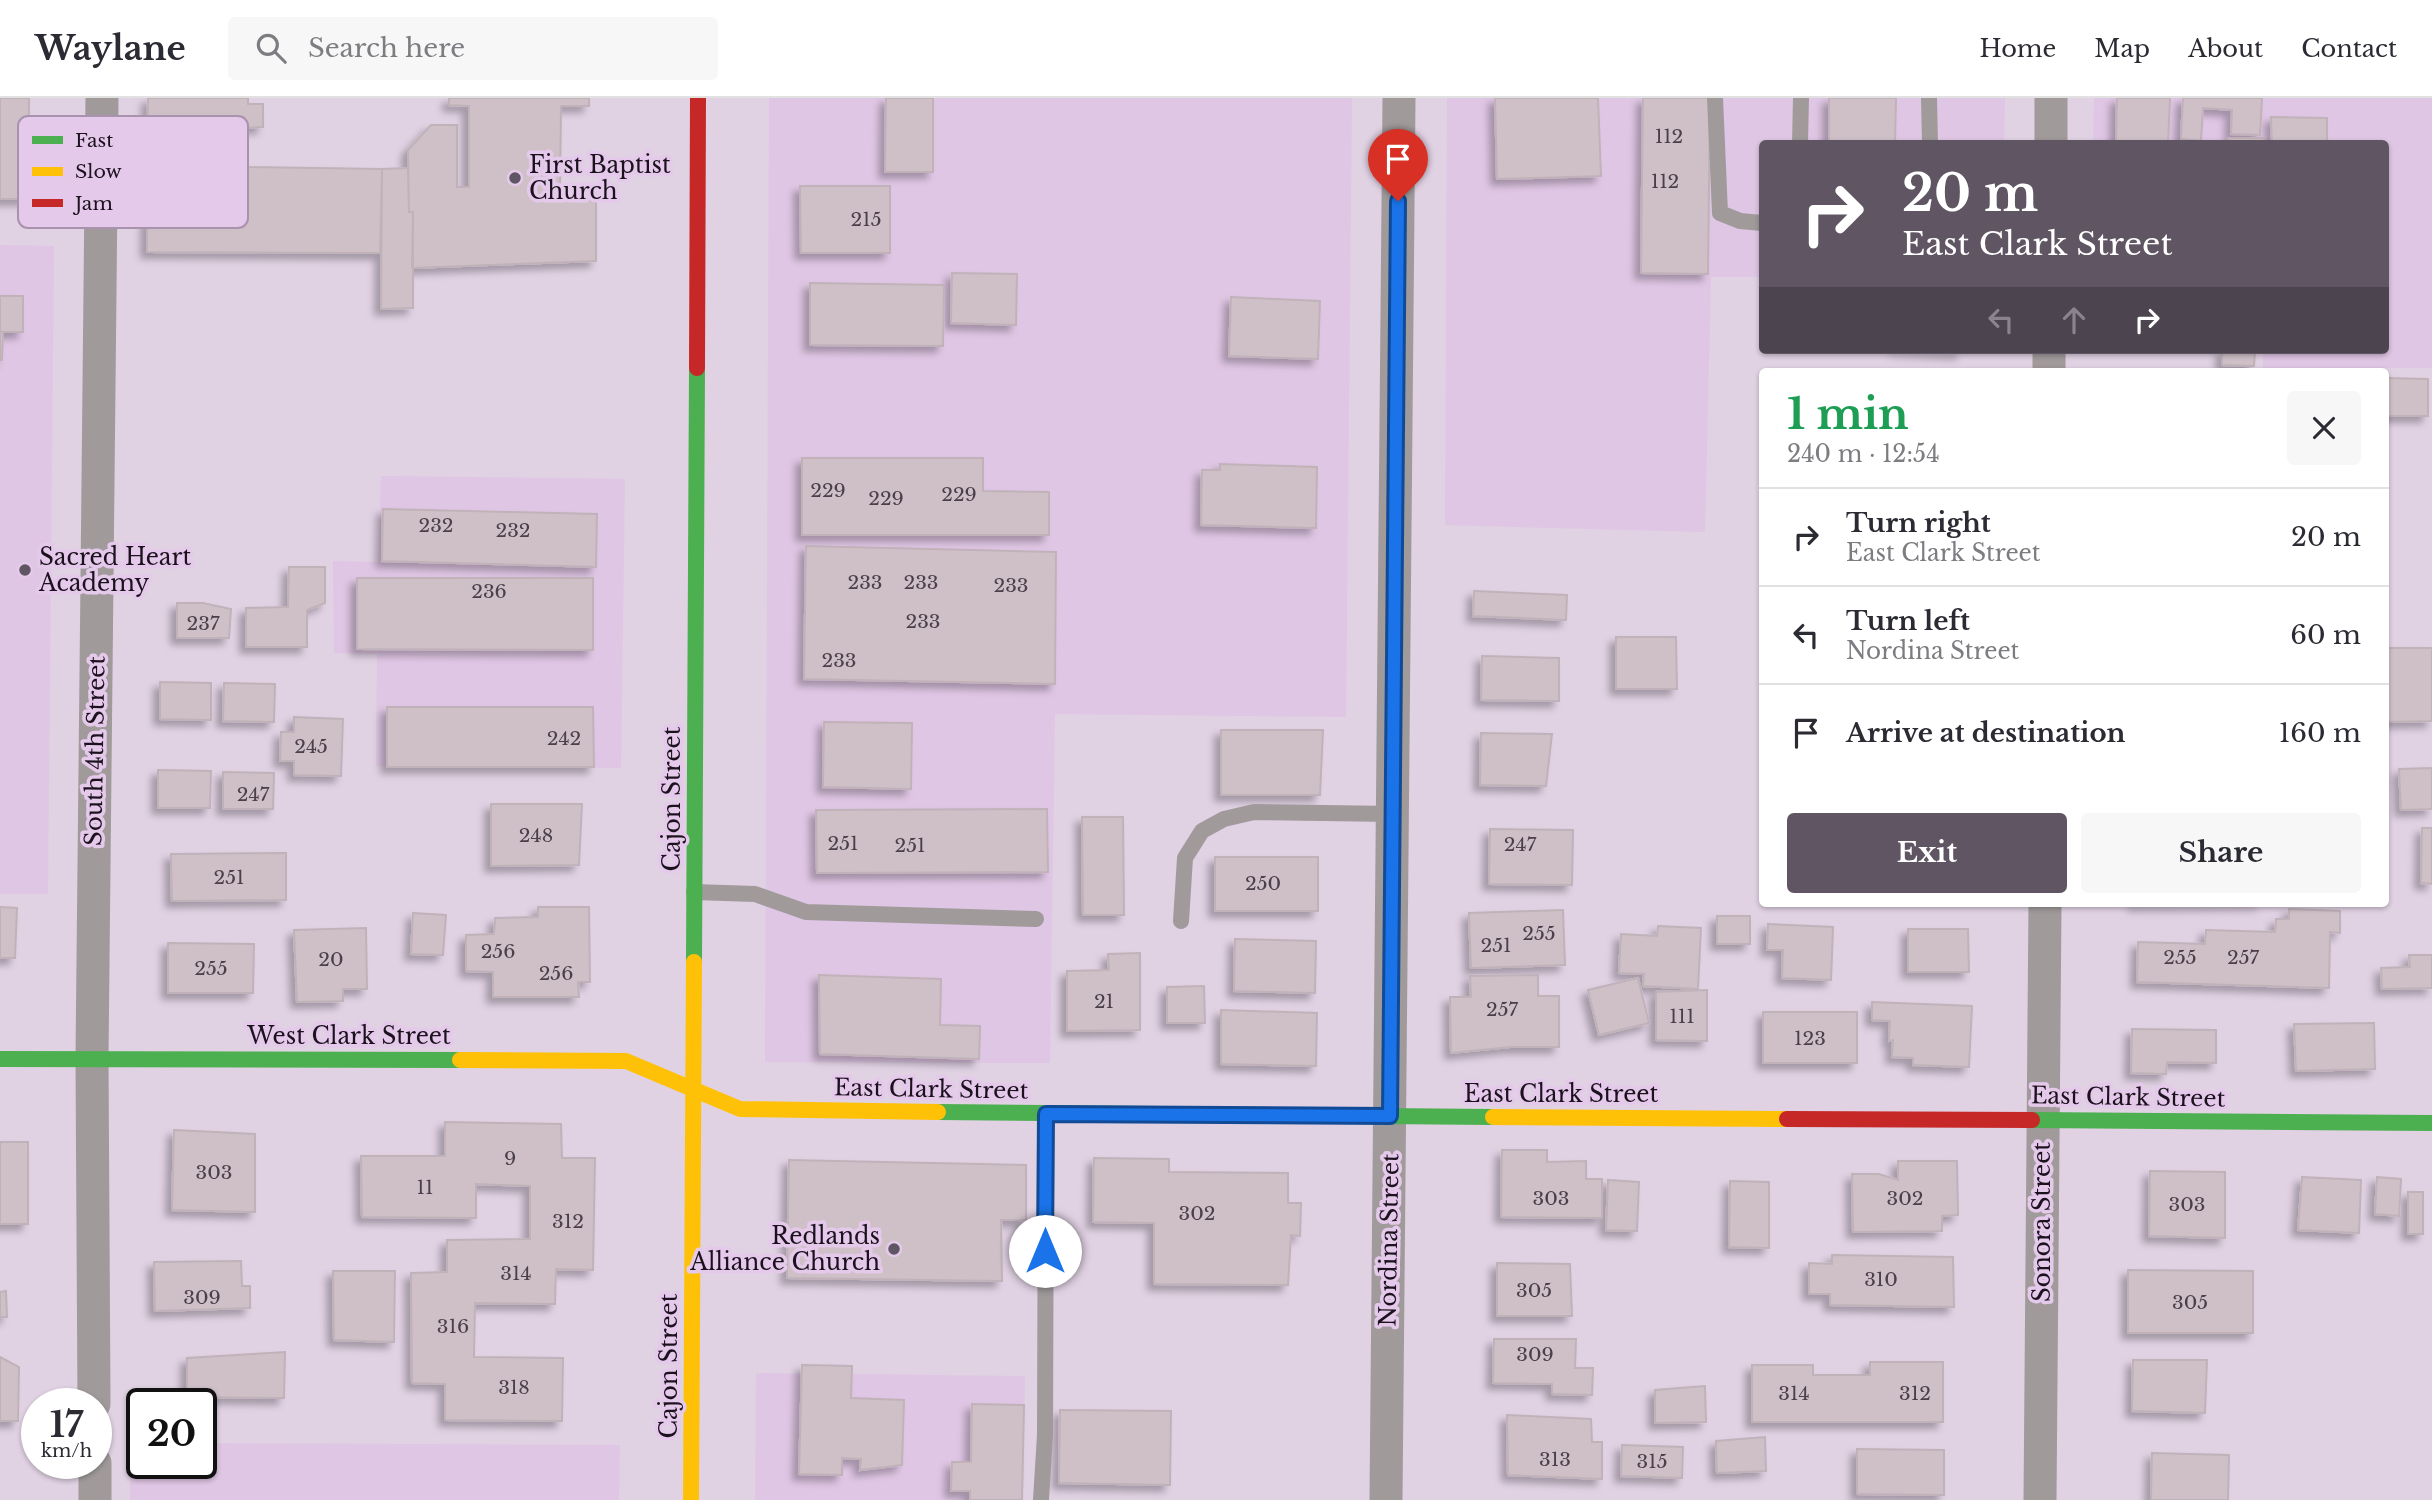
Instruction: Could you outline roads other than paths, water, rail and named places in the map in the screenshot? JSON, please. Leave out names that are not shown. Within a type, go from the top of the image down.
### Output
[{"type":"street","name":"South 4th Street","points":[[102,98],[102,116]]},
{"type":"street","name":"Cajon Street","points":[[691,1500],[698,98]]},
{"type":"street","name":"Nordina Street","points":[[1386,1500],[1399,98]]},
{"type":"street","points":[[2051,98],[2051,140]]},
{"type":"street","name":"South 4th Street","points":[[94,1388],[92,1058],[101,228]]},
{"type":"street","name":"Sonora Street","points":[[2040,1500],[2045,907]]},
{"type":"street","name":"West Clark Street","points":[[0,1059],[626,1060],[693,1089]]},
{"type":"street","name":"East Clark Street","points":[[693,1089],[740,1109],[1046,1114],[2432,1123]]},
{"type":"street","points":[[95,1479],[95,1500]]},
{"type":"lane","points":[[1715,98],[1720,213],[1740,221],[1759,223]]},
{"type":"lane","points":[[1800,140],[1801,98]]},
{"type":"lane","points":[[1929,98],[1930,140]]},
{"type":"lane","points":[[1181,921],[1185,858],[1202,831],[1224,819],[1254,812],[1392,814]]},
{"type":"lane","points":[[694,892],[755,894],[807,912],[1036,919]]},
{"type":"lane","points":[[1041,1500],[1045,1435],[1046,1114]]},
{"type":"place","name":"First Baptist Church","points":[[515,178]]},
{"type":"place","name":"Sacred Heart Academy","points":[[25,570]]},
{"type":"place","name":"Redlands Alliance Church","points":[[894,1249]]}]
